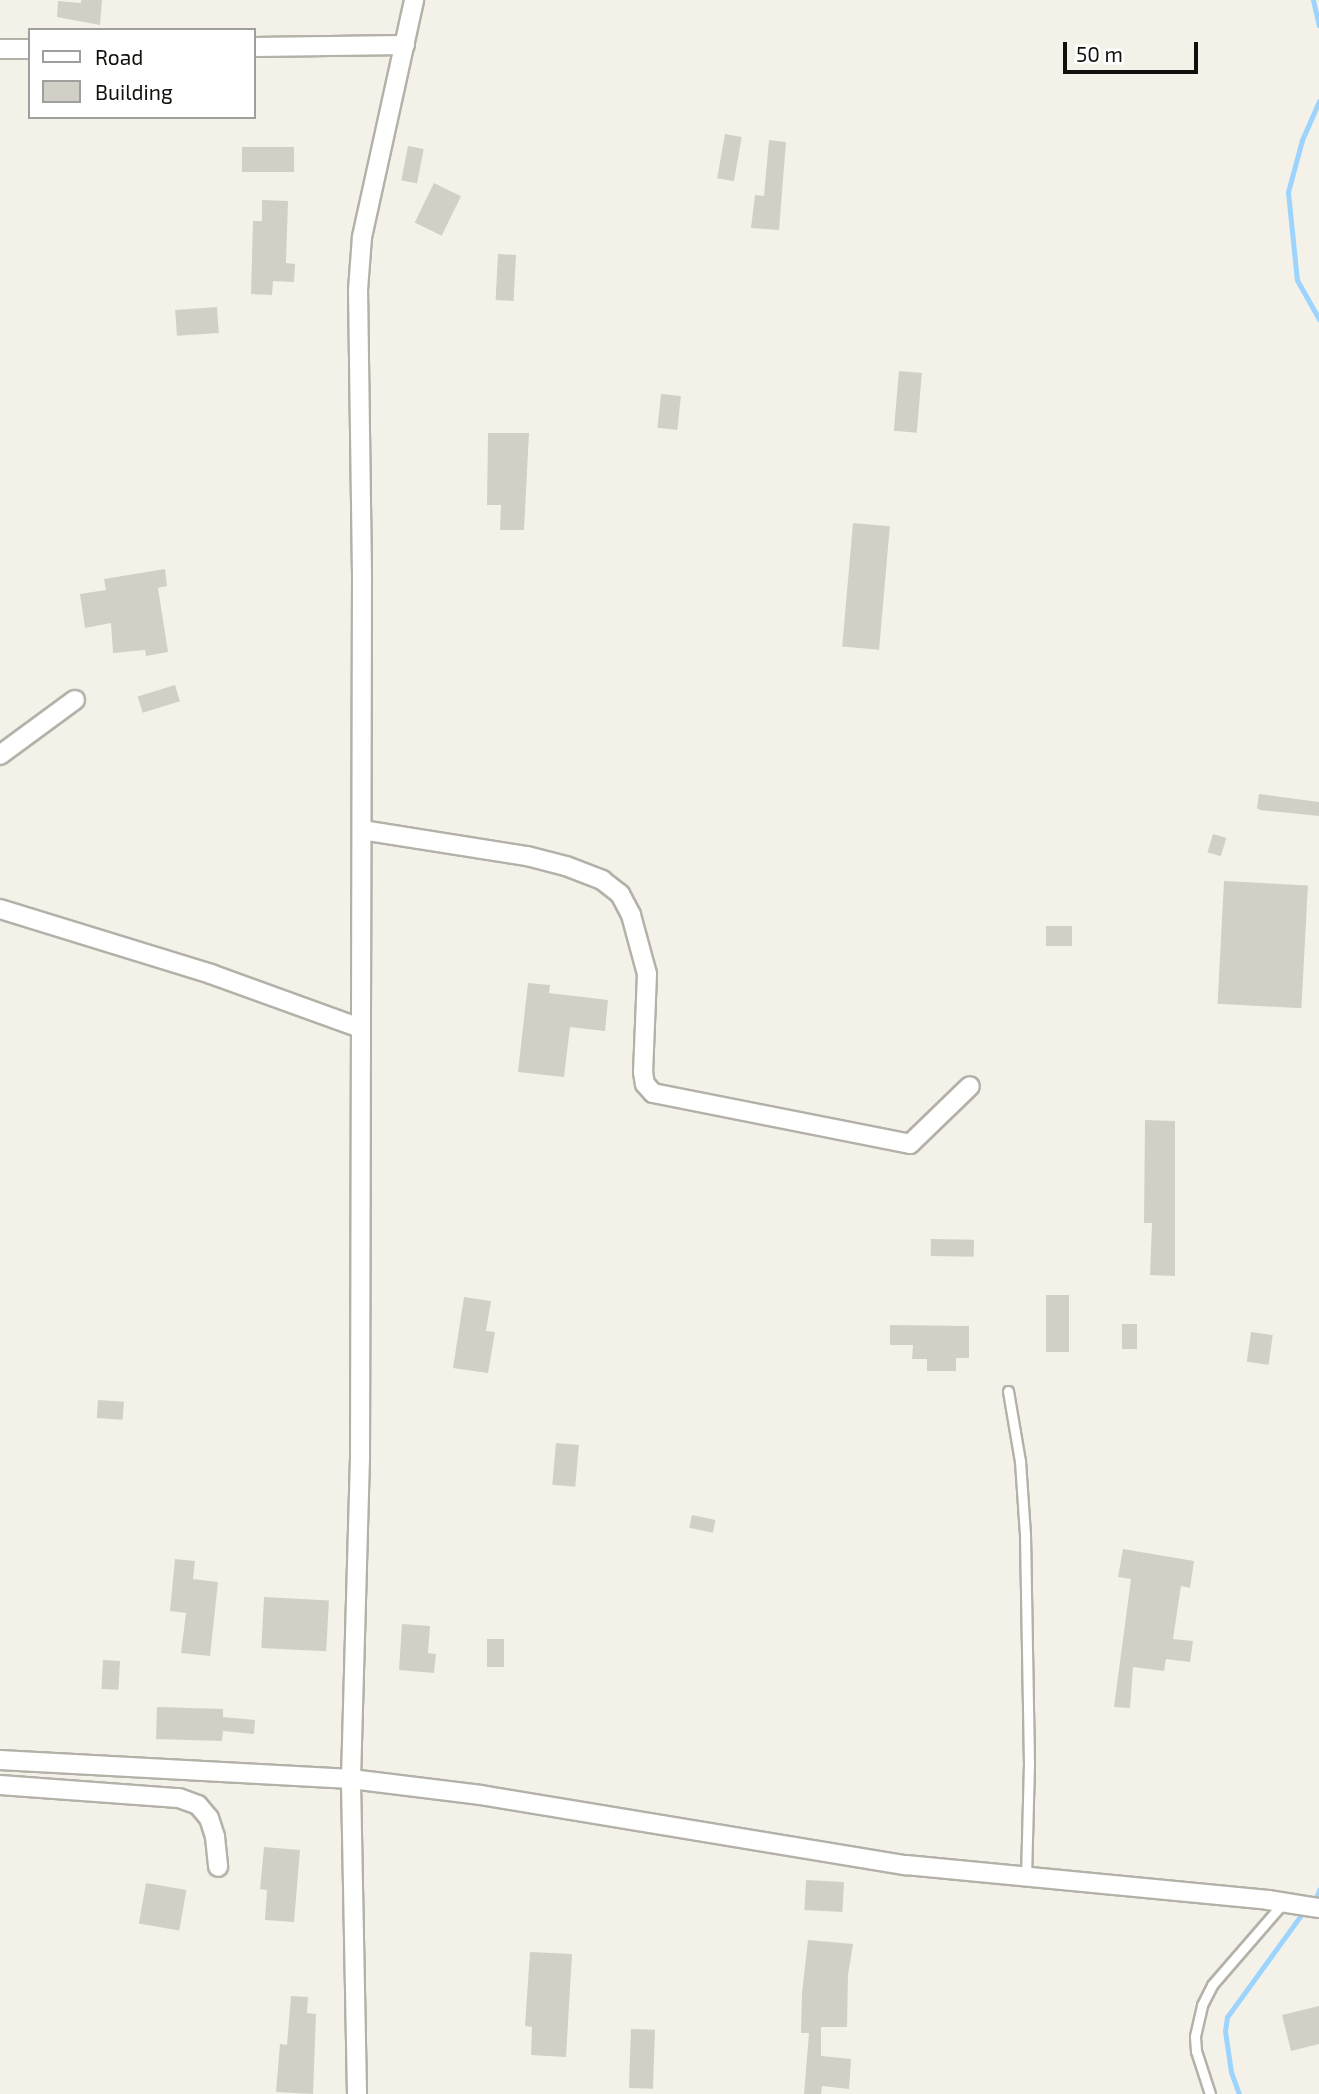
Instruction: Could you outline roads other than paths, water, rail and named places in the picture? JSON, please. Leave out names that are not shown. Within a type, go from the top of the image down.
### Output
[{"type":"street","points":[[357,2094],[351,1779],[360,1460],[362,830],[358,265],[414,0]]},
{"type":"street","points":[[256,47],[405,45]]},
{"type":"street","points":[[0,49],[28,49]]},
{"type":"street","points":[[0,755],[75,700]]},
{"type":"street","points":[[362,830],[527,856],[566,866],[602,880],[620,894],[631,915],[647,974],[643,1072],[645,1084],[653,1093],[910,1144],[970,1087]]},
{"type":"street","points":[[0,909],[211,974],[360,1028]]},
{"type":"street","points":[[0,1760],[351,1779],[520,1802],[906,1865],[1284,1902],[1319,1908]]},
{"type":"street","points":[[0,1785],[179,1798],[198,1805],[209,1818],[215,1837],[218,1867]]},
{"type":"lane","points":[[1008,1391],[1020,1461],[1025,1534],[1029,1763],[1026,1876]]},
{"type":"lane","points":[[1210,2094],[1196,2051],[1195,2036],[1202,2005],[1212,1985],[1284,1902]]},
{"type":"waterway","points":[[1313,0],[1319,25]]},
{"type":"waterway","points":[[1319,101],[1302,140],[1288,192],[1297,280],[1319,319]]},
{"type":"waterway","points":[[1316,1898],[1319,1890]]},
{"type":"waterway","points":[[1239,2094],[1231,2072],[1225,2031],[1227,2017],[1301,1915]]}]
